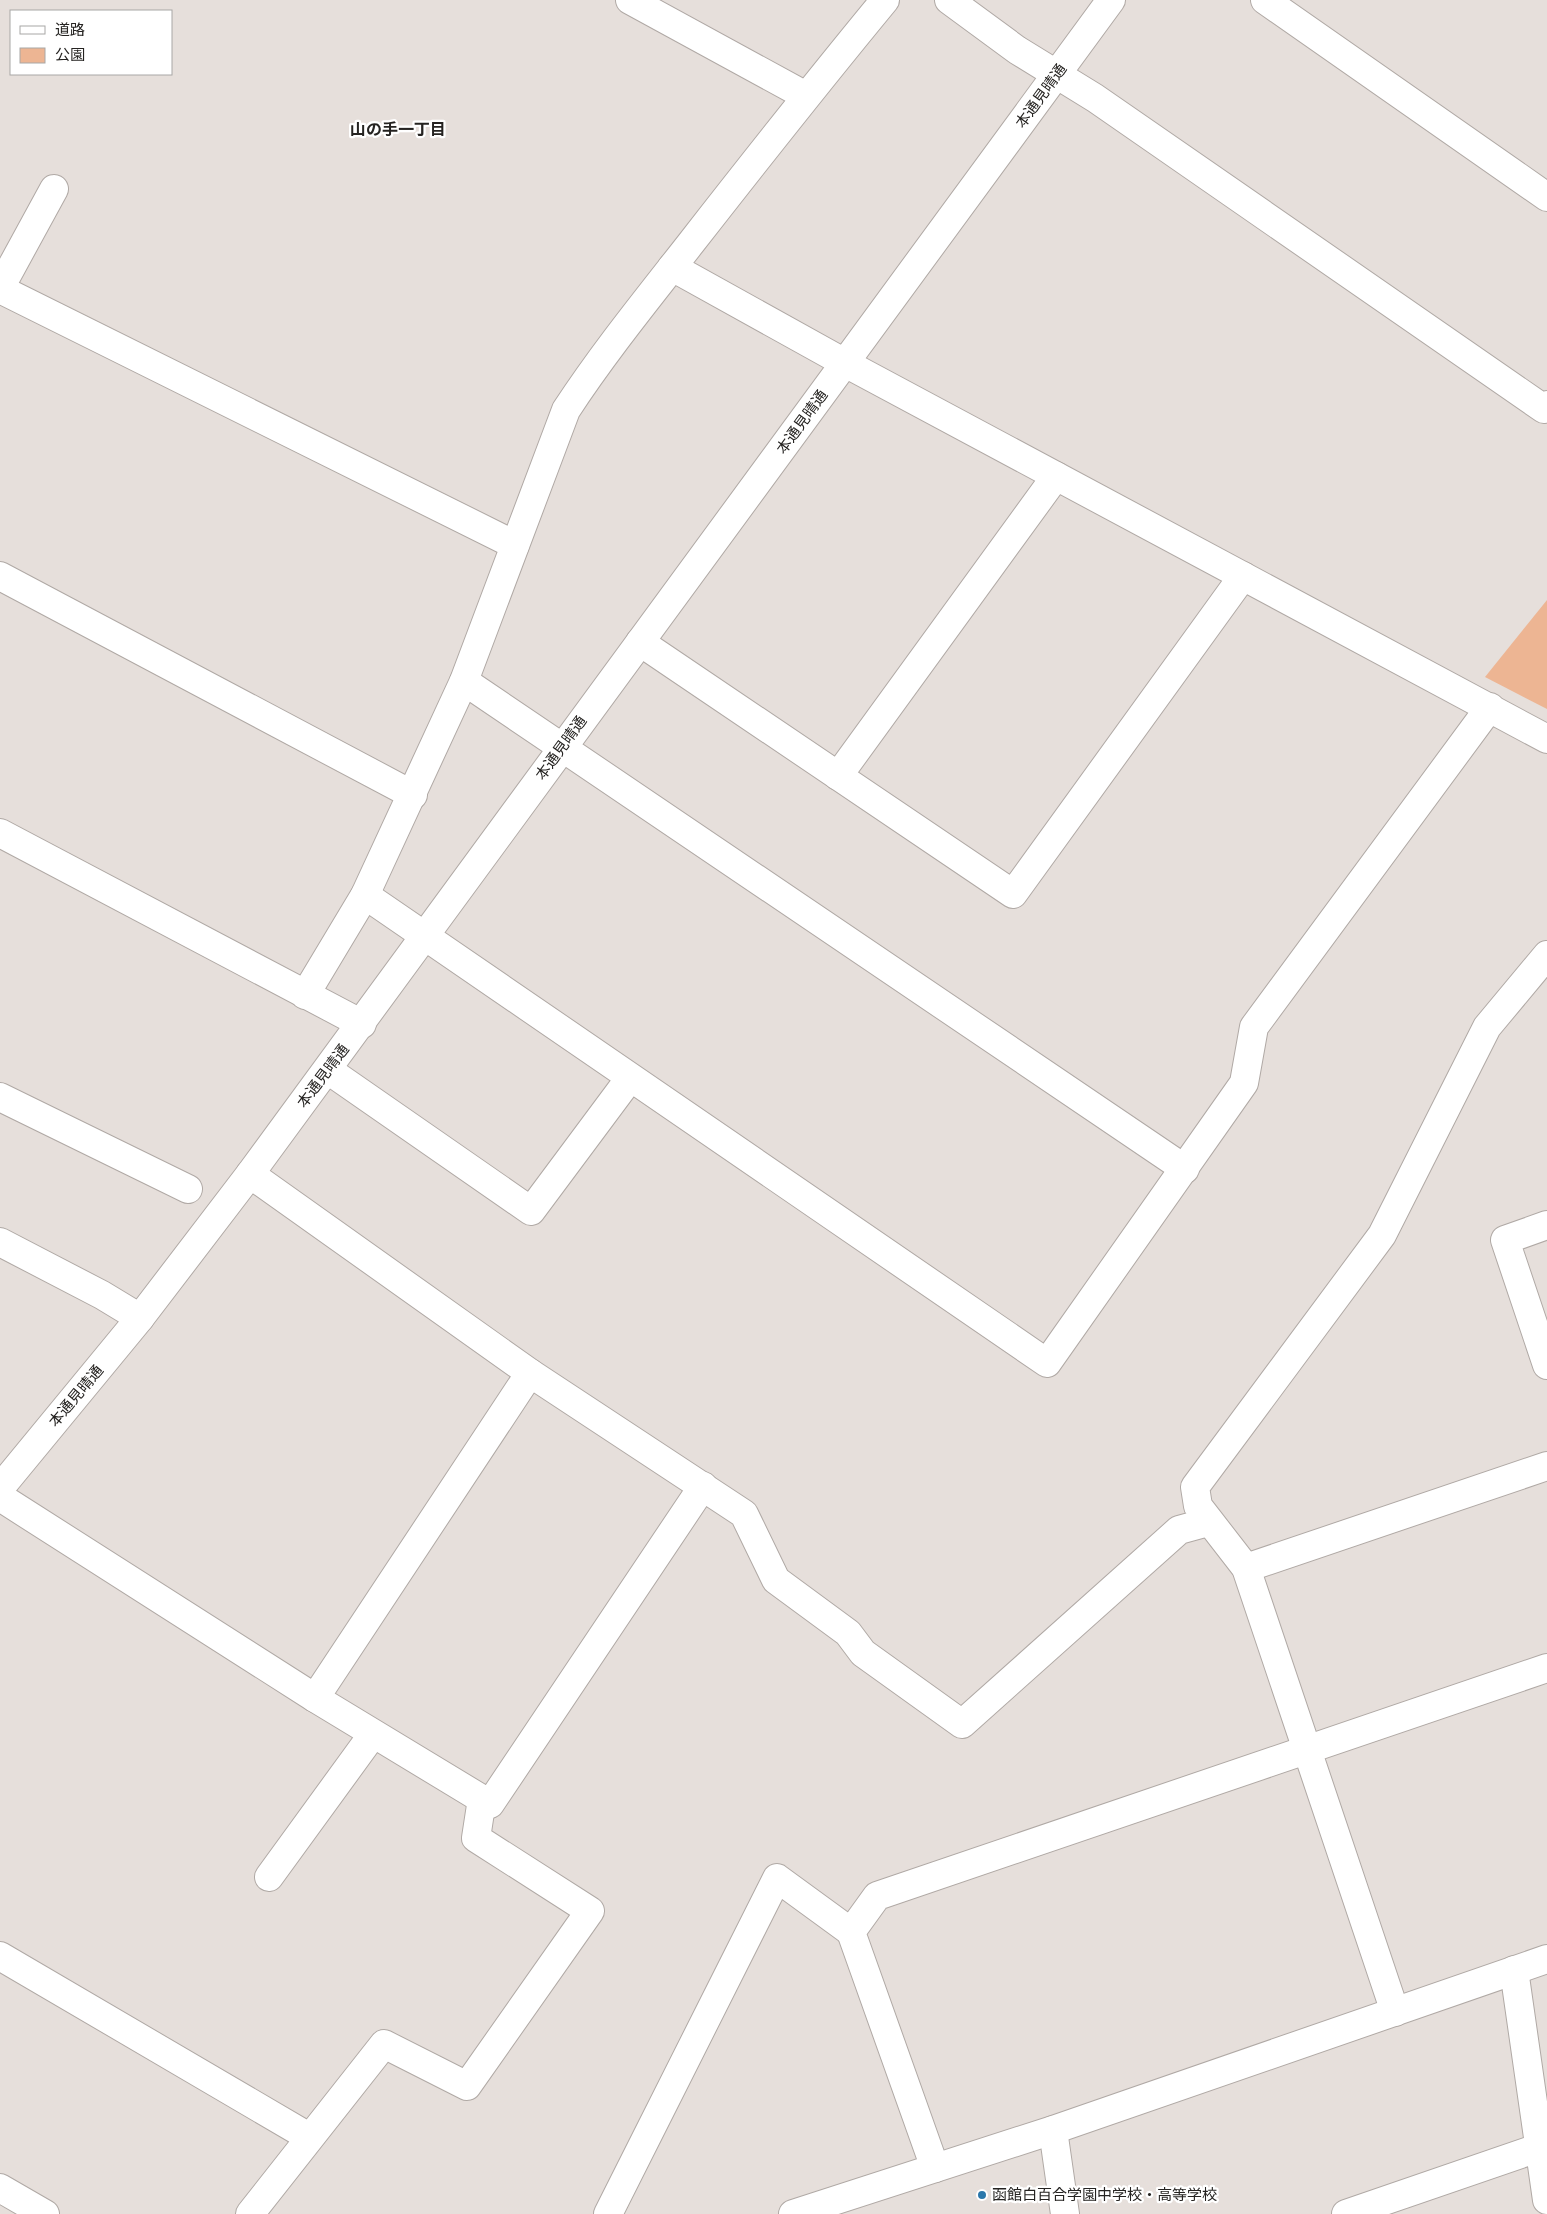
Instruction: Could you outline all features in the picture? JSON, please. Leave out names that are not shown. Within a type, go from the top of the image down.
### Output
[{"type":"street","points":[[630,0],[806,96]]},
{"type":"street","points":[[306,994],[365,895],[413,795],[464,681],[566,410],[589,374],[672,267],[806,96],[885,0]]},
{"type":"street","points":[[950,0],[1017,50],[1096,98],[1544,409],[1547,405]]},
{"type":"street","name":"本通見晴通","points":[[0,1488],[140,1318],[328,1070],[563,745],[1111,0]]},
{"type":"street","points":[[1265,0],[1547,197]]},
{"type":"street","points":[[54,189],[0,288],[515,545]]},
{"type":"street","points":[[672,267],[845,363],[1547,739]]},
{"type":"street","points":[[838,776],[1056,476]]},
{"type":"street","points":[[0,576],[413,795]]},
{"type":"street","points":[[640,642],[1012,894],[1242,576]]},
{"type":"street","points":[[464,681],[563,745],[1184,1169]]},
{"type":"street","points":[[365,895],[1047,1363],[1244,1083],[1254,1026],[1490,708]]},
{"type":"street","points":[[0,833],[362,1024]]},
{"type":"street","points":[[1395,2012],[1305,1749],[1246,1568],[1208,1522],[1198,1506],[1195,1487],[1382,1235],[1487,1027],[1547,955]]},
{"type":"street","points":[[328,1070],[531,1211],[630,1078]]},
{"type":"street","points":[[0,1097],[188,1189]]},
{"type":"street","points":[[250,1174],[530,1373],[744,1514],[776,1580],[848,1634],[863,1653],[962,1724],[1179,1530],[1208,1522]]},
{"type":"street","points":[[1547,1225],[1505,1240],[1547,1365]]},
{"type":"street","points":[[0,1242],[102,1295],[140,1318]]},
{"type":"street","points":[[315,1698],[530,1373]]},
{"type":"street","points":[[1246,1568],[1547,1466]]},
{"type":"street","points":[[0,1496],[315,1698],[490,1804],[703,1486]]},
{"type":"street","points":[[852,1932],[876,1896],[1547,1668]]},
{"type":"street","points":[[269,1877],[374,1734]]},
{"type":"street","points":[[250,2214],[384,2044],[467,2086],[590,1912],[476,1838],[482,1799]]},
{"type":"street","points":[[608,2214],[777,1878],[852,1932],[935,2168]]},
{"type":"street","points":[[0,1956],[309,2137]]},
{"type":"street","points":[[793,2214],[1053,2130],[1547,1959]]},
{"type":"street","points":[[1514,1970],[1538,2148],[1547,2200]]},
{"type":"street","points":[[1053,2130],[1065,2214]]},
{"type":"street","points":[[1346,2214],[1538,2148]]},
{"type":"street","points":[[0,2188],[45,2214]]},
{"type":"green space","points":[[1547,600],[1547,709],[1485,677]]},
{"type":"place","name":"函館白百合学園中学校・高等学校","points":[[982,2195]]},
{"type":"district","name":"山の手一丁目","points":[[398,129]]}]
